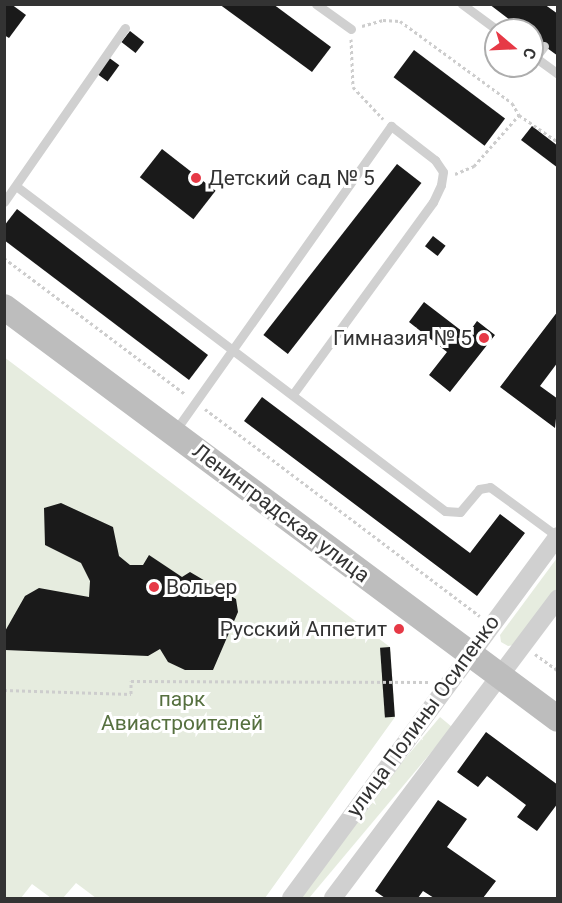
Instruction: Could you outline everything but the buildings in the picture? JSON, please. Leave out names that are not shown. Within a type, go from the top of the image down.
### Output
[{"type":"main road","name":"Ленинградская улица","points":[[4,307],[558,719]]},
{"type":"street","name":"улица Полины Осипенко","points":[[291,898],[469,652],[557,536]]},
{"type":"street","name":"улица Полины Осипенко","points":[[333,898],[558,598]]},
{"type":"lane","points":[[316,4],[351,29]]},
{"type":"lane","points":[[462,4],[484,20]]},
{"type":"lane","points":[[4,202],[125,28]]},
{"type":"lane","points":[[544,64],[558,74]]},
{"type":"lane","points":[[174,433],[391,126],[435,160],[442,178],[433,202],[293,394]]},
{"type":"lane","points":[[16,186],[445,511],[460,512],[479,489],[489,487],[557,536]]},
{"type":"path","points":[[391,126],[366,105],[353,87],[351,29],[383,20],[400,21],[512,103],[519,115],[558,142]]},
{"type":"path","points":[[442,178],[474,166],[519,115]]},
{"type":"path","points":[[4,258],[490,624]]},
{"type":"path","points":[[522,645],[558,671]]},
{"type":"path","points":[[4,690],[131,694],[131,681],[449,681]]},
{"type":"green space","name":"парк Авиастроителей","points":[[4,357],[390,647],[395,717],[265,898],[96,898],[76,883],[63,898],[51,898],[32,884],[21,898],[5,898]]},
{"type":"green space","points":[[557,558],[557,588],[514,645],[508,646],[501,642],[500,635]]},
{"type":"green space","points":[[440,717],[452,727],[309,898],[304,898],[295,890]]},
{"type":"place","name":"Детский сад № 5","points":[[196,178]]},
{"type":"place","name":"Гимназия № 5","points":[[484,338]]},
{"type":"place","name":"Вольер","points":[[154,587]]},
{"type":"place","name":"Русский Аппетит","points":[[399,629]]}]
